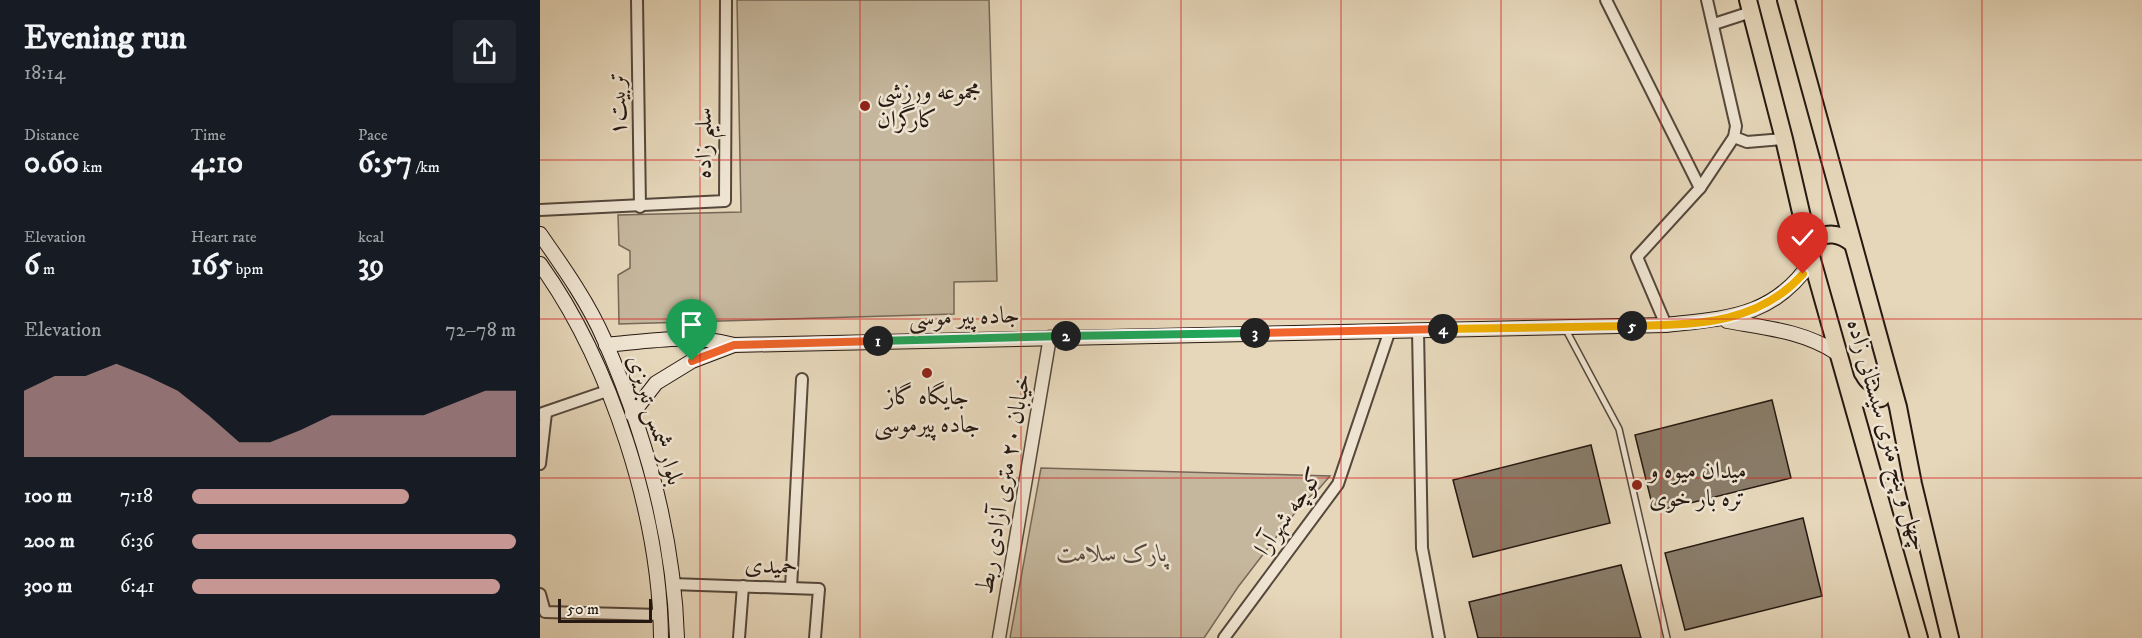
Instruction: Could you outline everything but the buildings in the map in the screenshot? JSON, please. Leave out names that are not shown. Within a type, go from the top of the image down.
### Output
[{"type":"highway","name":"چهل و پنج متری سیستانی زاده","points":[[1786,0],[1886,365],[1950,638]]},
{"type":"highway","name":"چهل و پنج متری سیستانی زاده","points":[[1749,6],[1811,254],[1919,638]]},
{"type":"highway","points":[[1811,254],[1812,241],[1829,235],[1838,235],[1853,244]]},
{"type":"highway","points":[[1846,380],[1853,393],[1860,398],[1869,401],[1881,398],[1887,389],[1886,365]]},
{"type":"main road","name":"بلوار شمس تبریزی","points":[[540,234],[570,277],[606,345],[632,414],[653,476],[666,531],[677,638]]},
{"type":"main road","points":[[1719,319],[1757,310],[1778,298],[1794,284],[1811,254]]},
{"type":"main road","name":"بلوار شمس تبریزی","points":[[540,264],[557,288],[588,346],[607,391],[634,468],[650,533],[662,638]]},
{"type":"main road","points":[[1719,319],[1791,331],[1813,339],[1838,353]]},
{"type":"main road","name":"جاده پیر موسی","points":[[734,345],[1666,325],[1719,319]]},
{"type":"main road","points":[[606,345],[685,339],[714,340],[734,345]]},
{"type":"main road","points":[[632,414],[656,383],[692,361],[734,345]]},
{"type":"street","name":"تربیت۱","points":[[638,0],[640,207]]},
{"type":"street","name":"سلیم زاده","points":[[640,207],[724,201],[726,0]]},
{"type":"street","points":[[1606,0],[1700,188]]},
{"type":"street","points":[[1666,325],[1637,257],[1700,188],[1734,137],[1737,126],[1707,0]]},
{"type":"street","points":[[1714,24],[1749,6]]},
{"type":"street","points":[[1734,137],[1747,142],[1784,139]]},
{"type":"street","points":[[540,210],[640,207]]},
{"type":"street","name":"کوچه شهرآرا","points":[[1224,638],[1338,483],[1390,330]]},
{"type":"street","points":[[1419,330],[1422,548],[1439,638]]},
{"type":"street","name":"خیابان ۲۰ متری آزادی ربط","points":[[999,638],[1050,337]]},
{"type":"street","points":[[791,588],[802,379]]},
{"type":"street","points":[[540,464],[543,413],[607,391]]},
{"type":"street","name":"حمیدی","points":[[672,584],[819,589],[815,638]]},
{"type":"street","points":[[739,638],[743,586]]},
{"type":"street","points":[[540,594],[545,612],[661,615]]},
{"type":"lane","points":[[1564,327],[1619,429],[1667,638]]},
{"type":"green space","name":"مجموعه ورزشی کارگران","points":[[737,0],[989,0],[997,281],[954,282],[954,314],[619,324],[618,275],[630,268],[630,251],[619,245],[618,215],[741,212]]},
{"type":"green space","name":"پارک سلامت","points":[[1041,468],[1330,476],[1317,491],[1304,501],[1238,587],[1204,638],[1010,638]]},
{"type":"place","name":"مجموعه ورزشی کارگران","points":[[865,106]]},
{"type":"place","name":"جایگاه گاز جاده پیرموسی","points":[[927,373]]},
{"type":"place","name":"میدان میوه و تره بار خوی","points":[[1637,485]]},
{"type":"route","points":[[692,361],[734,345],[1666,325],[1719,319],[1757,310],[1778,298],[1803,274]]}]
